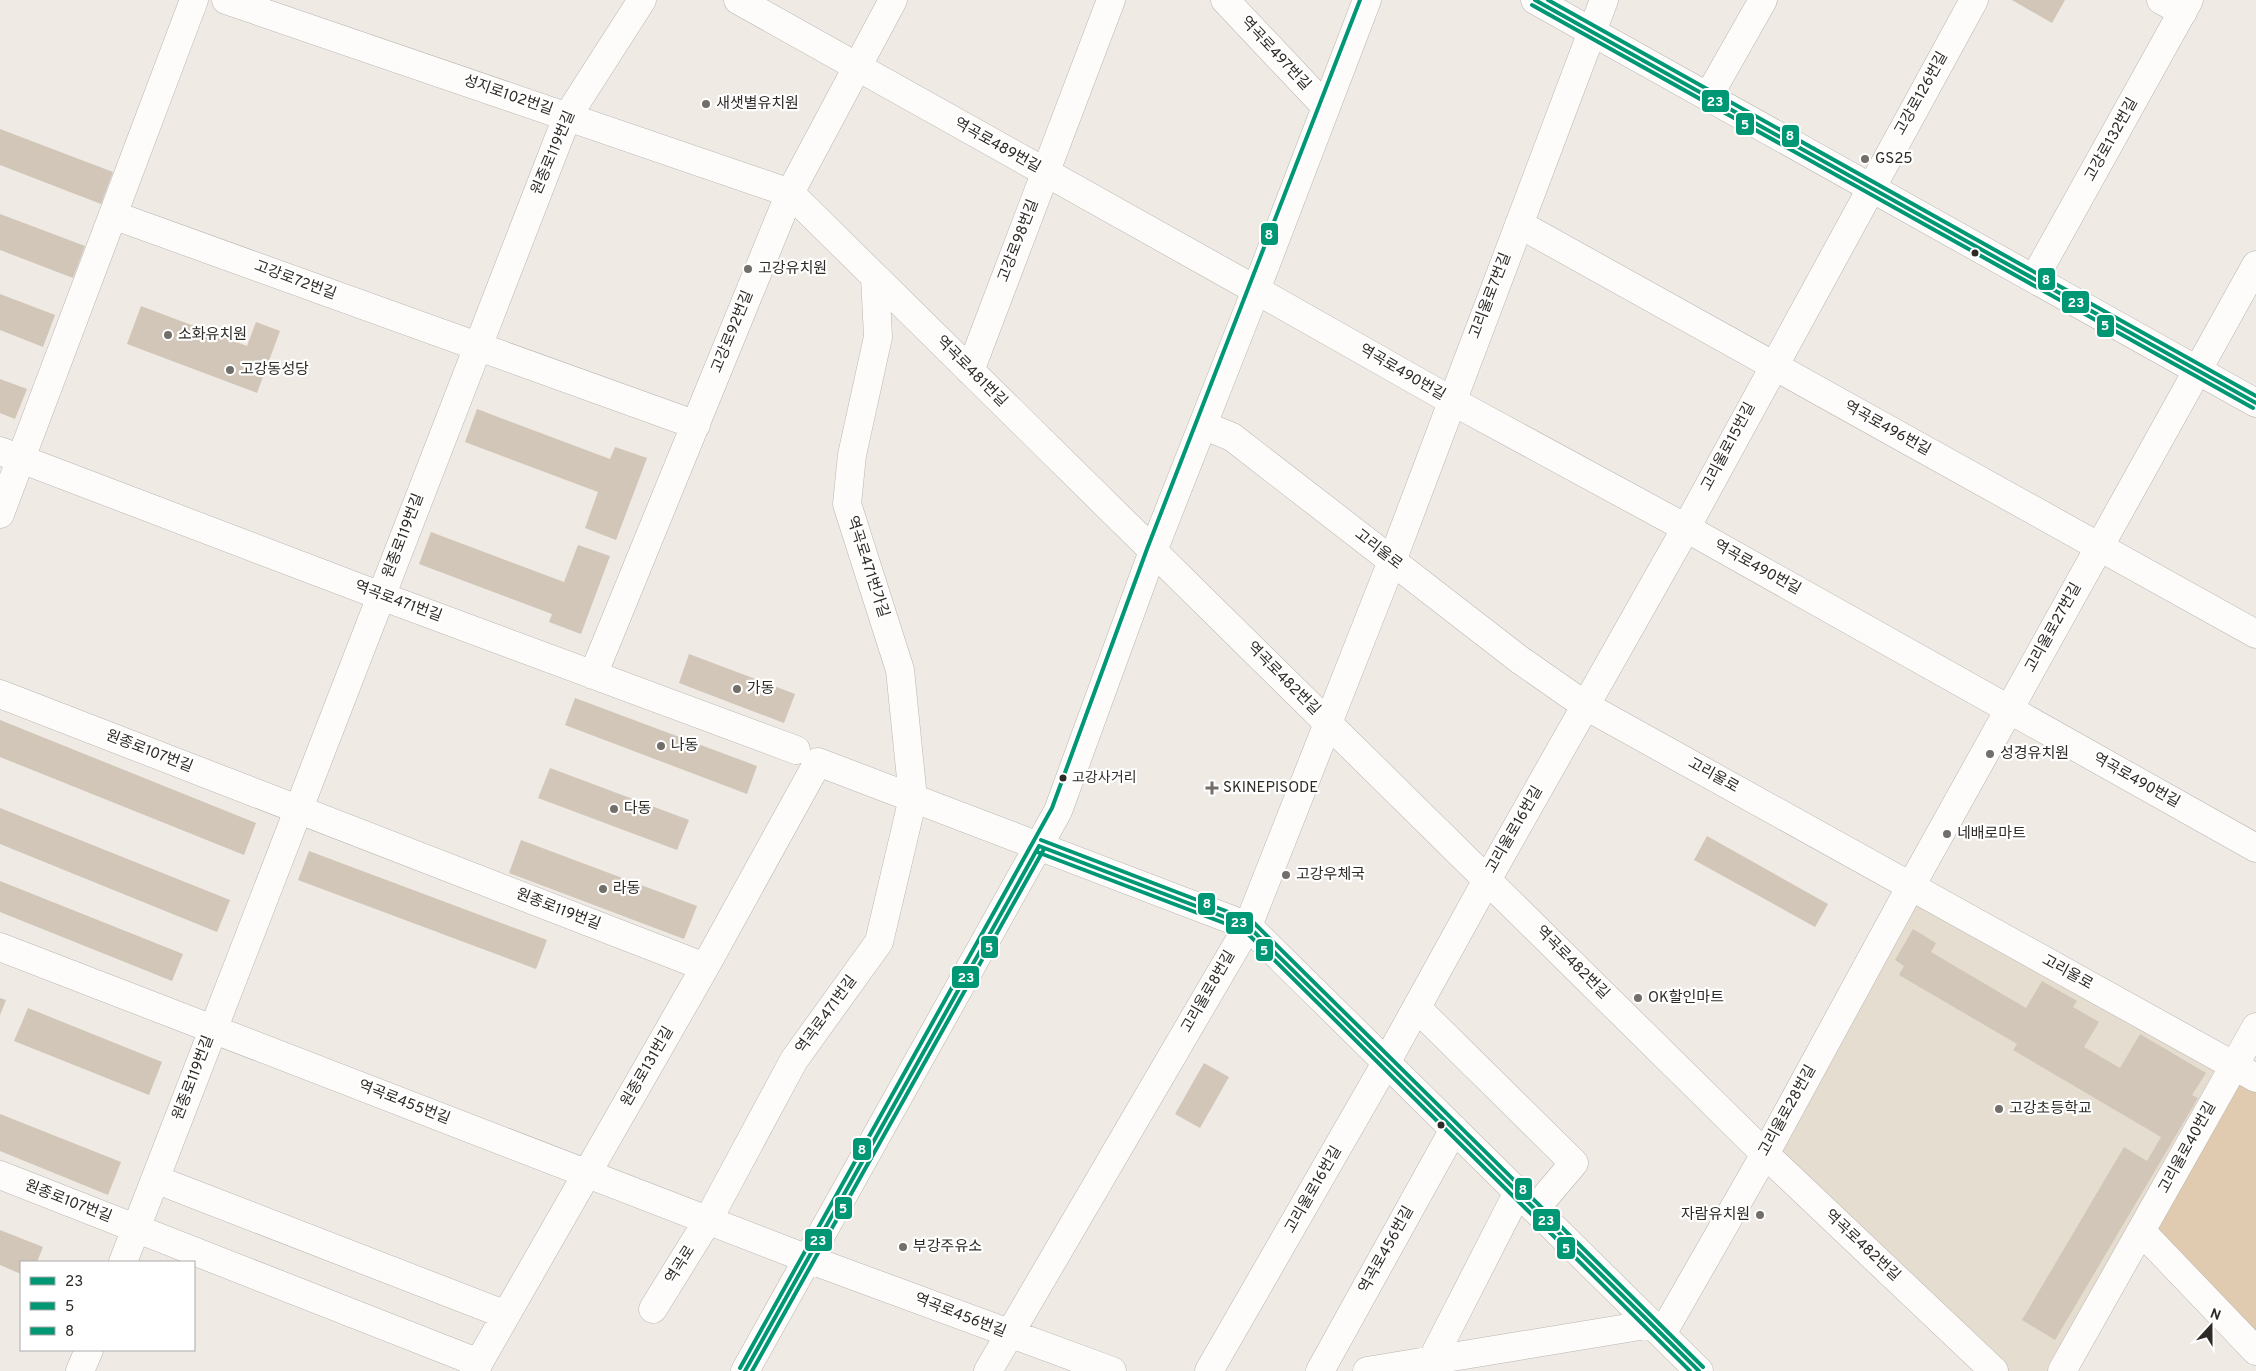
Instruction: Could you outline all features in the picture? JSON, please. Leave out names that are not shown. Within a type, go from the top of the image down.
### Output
[{"type":"street","points":[[0,514],[11,455],[113,215],[194,0]]},
{"type":"street","name":"성지로102번길","points":[[226,0],[790,193]]},
{"type":"street","name":"원종로119번길","points":[[122,1261],[567,116],[642,0]]},
{"type":"street","name":"역곡로489번길","points":[[738,0],[1256,290]]},
{"type":"street","name":"고강로92번길","points":[[593,675],[790,193],[893,0]]},
{"type":"street","name":"고강로98번길","points":[[970,370],[1111,0]]},
{"type":"street","name":"역곡로497번길","points":[[1225,0],[1326,107]]},
{"type":"street","points":[[745,1371],[1058,811],[1153,551],[1256,290],[1367,0]]},
{"type":"street","points":[[1535,0],[2256,403]]},
{"type":"street","name":"고리울로7번길","points":[[1392,561],[1604,0]]},
{"type":"street","points":[[1708,97],[1763,0]]},
{"type":"street","name":"고강로126번길","points":[[1870,187],[1974,0]]},
{"type":"street","name":"고강로132번길","points":[[2034,279],[2178,4]]},
{"type":"street","name":"고리울로15번길","points":[[1586,706],[1686,528],[1870,187]]},
{"type":"street","name":"역곡로481번길","points":[[790,193],[1153,551]]},
{"type":"street","name":"고강로72번길","points":[[113,215],[478,346]]},
{"type":"street","name":"역곡로496번길","points":[[1518,224],[2256,634]]},
{"type":"street","name":"고리울로27번길","points":[[1911,886],[2256,266]]},
{"type":"street","name":"역곡로471번가길","points":[[875,277],[878,338],[852,455],[847,504],[900,670],[913,798]]},
{"type":"street","name":"역곡로490번길","points":[[1256,290],[1452,402],[1686,528],[2256,848]]},
{"type":"street","points":[[478,346],[696,425]]},
{"type":"street","name":"고리울로","points":[[1203,425],[1232,436],[1520,660],[1586,706],[2245,1071]]},
{"type":"street","name":"역곡로471번길","points":[[11,455],[807,756],[1248,926]]},
{"type":"street","name":"역곡로482번길","points":[[1153,551],[1765,1154],[1994,1371]]},
{"type":"street","name":"고리울로8번길","points":[[988,1371],[1248,926],[1392,561]]},
{"type":"street","name":"원종로107번길","points":[[0,694],[298,810]]},
{"type":"street","name":"고리울로16번길","points":[[1209,1371],[1386,1063],[1586,706]]},
{"type":"street","name":"원종로131번길","points":[[476,1367],[705,967],[807,756]]},
{"type":"street","name":"역곡로471번길","points":[[708,1220],[794,1060],[879,942],[913,798]]},
{"type":"street","name":"원종로119번길","points":[[298,810],[705,967]]},
{"type":"street","name":"고리울로28번길","points":[[1657,1329],[1765,1154],[1911,886]]},
{"type":"street","points":[[1248,926],[1699,1371]]},
{"type":"street","name":"역곡로455번길","points":[[0,946],[808,1259]]},
{"type":"street","points":[[1417,1008],[1574,1163],[1526,1201],[1432,1360]]},
{"type":"street","name":"고리울로40번길","points":[[2062,1371],[2141,1231],[2245,1071],[2256,1026]]},
{"type":"street","name":"역곡로456번길","points":[[1320,1371],[1454,1129]]},
{"type":"street","name":"원종로107번길","points":[[0,1175],[136,1228]]},
{"type":"street","points":[[155,1179],[506,1315]]},
{"type":"street","name":"역곡로","points":[[653,1310],[708,1220]]},
{"type":"street","points":[[136,1228],[476,1367]]},
{"type":"street","points":[[2141,1231],[2256,1351]]},
{"type":"street","name":"역곡로456번길","points":[[808,1259],[1112,1371]]},
{"type":"street","points":[[1367,1371],[1432,1360],[1657,1329]]},
{"type":"street","points":[[80,1371],[89,1351]]},
{"type":"shaded area","name":"고강초등학교","points":[[1913,895],[2224,1067],[2054,1371],[2006,1371],[1775,1151]]},
{"type":"shaded area","points":[[2235,1073],[2256,1085],[2256,1344],[2146,1230]]},
{"type":"building","points":[[2012,0],[2065,0],[2052,23]]},
{"type":"building","points":[[0,129],[113,172],[101,204],[0,165]]},
{"type":"building","points":[[0,214],[85,246],[73,278],[0,250]]},
{"type":"building","points":[[0,294],[55,315],[43,347],[0,330]]},
{"type":"building","name":"고강동성당","points":[[141,306],[247,346],[256,322],[280,331],[257,393],[127,344]]},
{"type":"building","points":[[0,379],[27,389],[15,419],[0,413]]},
{"type":"building","points":[[477,409],[610,459],[615,447],[647,458],[616,540],[585,528],[598,492],[465,442]]},
{"type":"building","points":[[431,532],[564,582],[578,545],[610,556],[581,634],[549,622],[552,614],[419,564]]},
{"type":"building","name":"가동","points":[[689,654],[795,694],[784,723],[679,683]]},
{"type":"building","name":"나동","points":[[575,698],[757,766],[747,794],[565,725]]},
{"type":"building","points":[[0,720],[256,823],[244,855],[0,757]]},
{"type":"building","name":"다동","points":[[550,768],[689,820],[677,850],[538,798]]},
{"type":"building","points":[[0,808],[230,900],[217,932],[0,844]]},
{"type":"building","points":[[1707,836],[1828,904],[1815,927],[1694,860]]},
{"type":"building","name":"라동","points":[[521,840],[697,906],[684,939],[509,873]]},
{"type":"building","points":[[309,851],[547,940],[536,969],[298,880]]},
{"type":"building","points":[[0,881],[183,954],[172,981],[0,912]]},
{"type":"building","points":[[1913,929],[1936,943],[1931,952],[2026,1008],[2042,981],[2077,1001],[2073,1007],[2099,1022],[2084,1047],[2120,1068],[2140,1034],[2206,1073],[2192,1095],[2198,1098],[2055,1340],[2022,1320],[2124,1147],[2147,1161],[2161,1137],[2013,1050],[2017,1044],[1899,975],[1904,966],[1895,960]]},
{"type":"building","points":[[0,998],[6,1000],[0,1015]]},
{"type":"building","points":[[28,1008],[162,1062],[149,1095],[14,1041]]},
{"type":"building","points":[[1204,1063],[1229,1077],[1200,1128],[1175,1114]]},
{"type":"building","points":[[0,1114],[121,1162],[108,1195],[0,1151]]},
{"type":"building","points":[[0,1230],[43,1247],[37,1261],[20,1261],[20,1274],[0,1265]]},
{"type":"transit line","name":"8","points":[[740,1368],[1052,808],[1147,549],[1360,0]]},
{"type":"transit line","name":"23","points":[[1535,0],[2256,403]]},
{"type":"transit line","name":"8","points":[[1548,0],[2256,396]]},
{"type":"transit line","name":"5","points":[[1532,5],[2253,408]]},
{"type":"transit line","name":"8","points":[[1041,840],[1252,921],[1703,1367]]},
{"type":"transit line","name":"23","points":[[1039,846],[1248,926],[1699,1371]]},
{"type":"transit line","name":"23","points":[[745,1371],[1039,846]]},
{"type":"transit line","name":"5","points":[[752,1371],[1044,849]]},
{"type":"transit line","name":"5","points":[[1037,852],[1245,931],[1690,1371]]},
{"type":"place","name":"새샛별유치원","points":[[706,104]]},
{"type":"place","name":"GS25","points":[[1865,159]]},
{"type":"place","name":"고강유치원","points":[[748,269]]},
{"type":"place","name":"소화유치원","points":[[168,335]]},
{"type":"place","name":"고강동성당","points":[[230,370]]},
{"type":"place","name":"가동","points":[[737,689]]},
{"type":"place","name":"나동","points":[[661,746]]},
{"type":"place","name":"성경유치원","points":[[1990,754]]},
{"type":"place","name":"고강사거리","points":[[1063,778]]},
{"type":"place","name":"SKINEPISODE","points":[[1212,788]]},
{"type":"place","name":"다동","points":[[614,809]]},
{"type":"place","name":"네배로마트","points":[[1947,834]]},
{"type":"place","name":"고강우체국","points":[[1286,875]]},
{"type":"place","name":"라동","points":[[603,889]]},
{"type":"place","name":"OK할인마트","points":[[1638,998]]},
{"type":"place","name":"고강초등학교","points":[[1999,1109]]},
{"type":"place","name":"자람유치원","points":[[1760,1215]]},
{"type":"place","name":"부강주유소","points":[[903,1247]]}]
